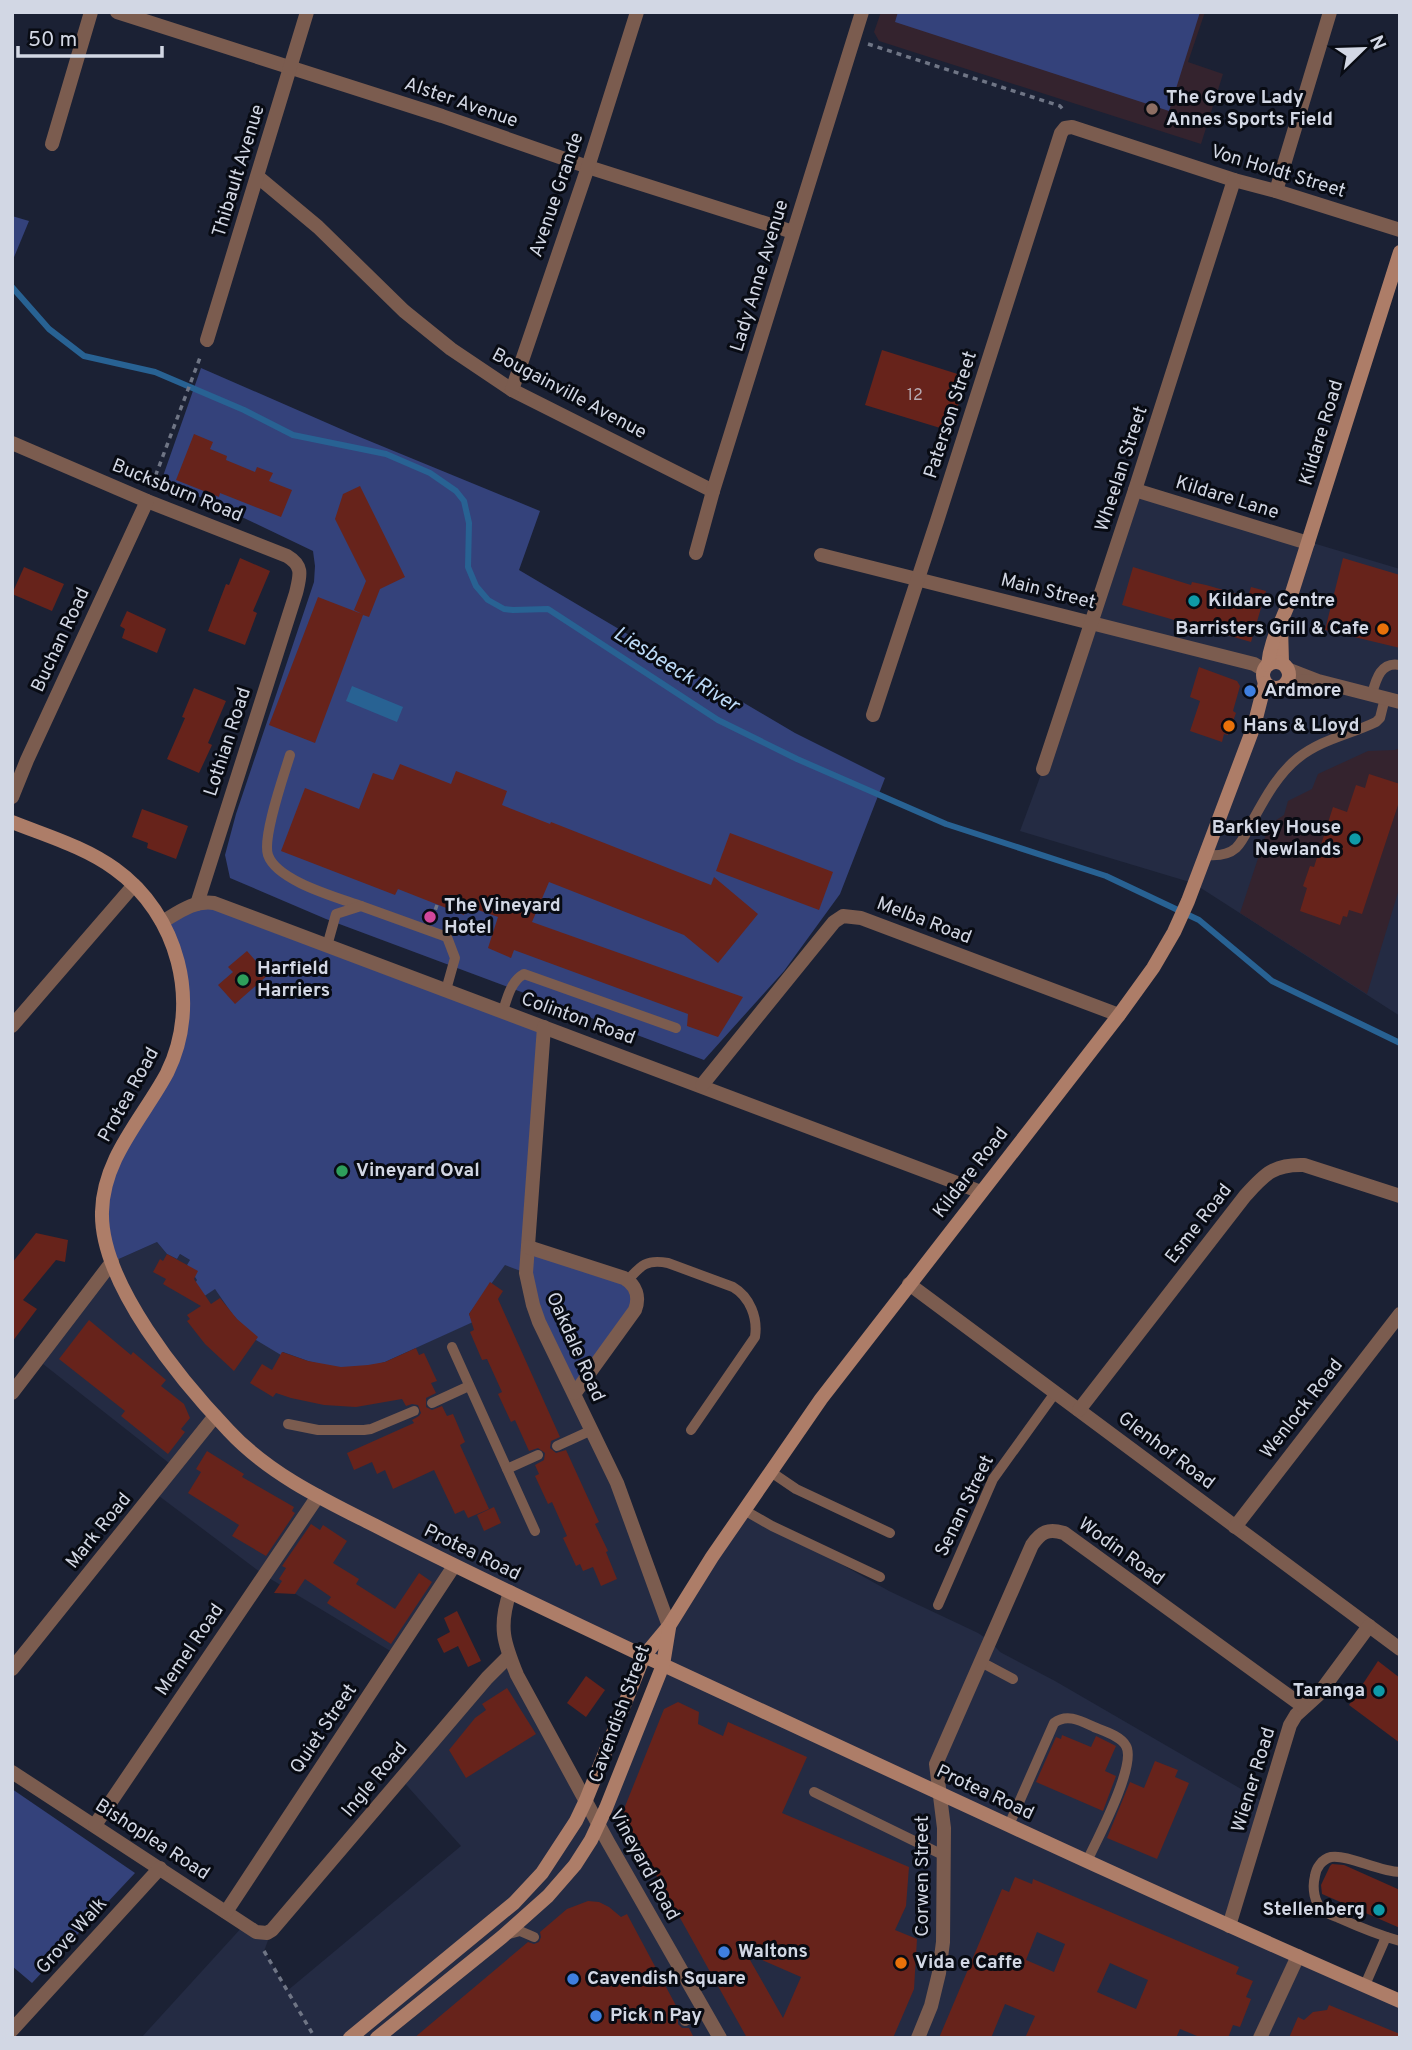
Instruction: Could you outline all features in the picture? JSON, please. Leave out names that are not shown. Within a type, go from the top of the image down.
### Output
[{"type":"street","points":[[52,144],[92,12]]},
{"type":"street","name":"Alster Avenue","points":[[117,12],[793,232]]},
{"type":"street","name":"Thibault Avenue","points":[[207,340],[307,12]]},
{"type":"street","name":"Avenue Grande","points":[[512,390],[638,12]]},
{"type":"street","name":"Lady Anne Avenue","points":[[696,552],[862,12]]},
{"type":"street","points":[[1276,191],[1330,12]]},
{"type":"street","name":"Von Holdt Street","points":[[1065,128],[1072,127],[1400,230]]},
{"type":"street","name":"Paterson Street","points":[[873,715],[1061,133],[1065,128]]},
{"type":"street","name":"Bougainville Avenue","points":[[258,177],[318,228],[404,311],[452,349],[512,390],[713,491]]},
{"type":"street","name":"Wheelan Street","points":[[1044,769],[1234,180]]},
{"type":"street","name":"Kildare Road","points":[[669,1626],[690,1589],[821,1399],[1119,1015],[1153,968],[1174,932],[1276,674],[1281,626],[1400,252]]},
{"type":"street","name":"Bucksburn Road","points":[[12,443],[293,559],[301,572],[296,593]]},
{"type":"street","name":"Kildare Lane","points":[[1135,491],[1308,543]]},
{"type":"street","name":"Buchan Road","points":[[12,797],[147,501]]},
{"type":"street","name":"Main Street","points":[[821,555],[1254,664],[1276,674],[1318,681],[1400,702]]},
{"type":"street","name":"Lothian Road","points":[[197,904],[296,593]]},
{"type":"street","name":"Protea Road","points":[[12,822],[92,855],[114,868],[147,899],[174,947],[182,982],[183,1011],[177,1046],[166,1074],[116,1157],[107,1180],[102,1213],[104,1238],[112,1262],[155,1341],[177,1371],[246,1449],[262,1462],[318,1496],[454,1566],[940,1794],[1400,2001]]},
{"type":"street","points":[[12,1026],[134,885]]},
{"type":"street","points":[[162,922],[197,904]]},
{"type":"street","name":"Colinton Road","points":[[197,904],[214,904],[981,1192]]},
{"type":"street","name":"Melba Road","points":[[702,1086],[834,922],[843,916],[861,918],[1119,1015]]},
{"type":"street","name":"Oakdale Road","points":[[544,1027],[526,1273],[533,1305],[632,1521],[669,1626]]},
{"type":"street","name":"Esme Road","points":[[1079,1410],[1245,1196],[1269,1171],[1291,1165],[1304,1166],[1400,1196]]},
{"type":"street","points":[[528,1247],[628,1280],[637,1294],[638,1303],[635,1310],[575,1393]]},
{"type":"street","points":[[12,1393],[112,1262]]},
{"type":"street","name":"Glenhof Road","points":[[909,1284],[1400,1649]]},
{"type":"street","name":"Wenlock Road","points":[[1235,1527],[1400,1314]]},
{"type":"street","name":"Mark Road","points":[[12,1670],[215,1416]]},
{"type":"street","name":"Memel Road","points":[[95,1825],[318,1496]]},
{"type":"street","name":"Wodin Road","points":[[940,1794],[936,1764],[1032,1545],[1042,1533],[1064,1533],[1304,1707]]},
{"type":"street","name":"Quiet Street","points":[[226,1912],[454,1566]]},
{"type":"street","name":"Vineyard Road","points":[[510,1592],[503,1615],[504,1633],[517,1675],[720,2038]]},
{"type":"street","name":"Cavendish Street","points":[[350,2038],[514,1903],[542,1873],[576,1821],[586,1800],[644,1656],[669,1626]]},
{"type":"street","name":"Cavendish Street","points":[[377,2038],[502,1937],[548,1896],[575,1865],[591,1840],[606,1808],[663,1665],[669,1626]]},
{"type":"street","name":"Wiener Road","points":[[1229,1926],[1290,1725],[1318,1695],[1369,1626]]},
{"type":"street","name":"Ingle Road","points":[[272,1930],[487,1678],[509,1656]]},
{"type":"street","name":"Bishoplea Road","points":[[12,1772],[256,1932],[267,1933],[272,1930]]},
{"type":"street","name":"Corwen Street","points":[[918,2038],[932,2006],[943,1942],[945,1856],[940,1794]]},
{"type":"street","name":"Grove Walk","points":[[12,2031],[160,1868]]},
{"type":"street","points":[[1261,2038],[1298,1956]]},
{"type":"lane","points":[[1206,855],[1216,856],[1235,849],[1245,837],[1261,805],[1281,775],[1297,759],[1319,744],[1376,722],[1380,718],[1376,679],[1383,668],[1392,663],[1400,664]]},
{"type":"lane","points":[[290,755],[267,842],[270,861],[276,868],[308,886],[447,937],[455,958],[446,990]]},
{"type":"lane","points":[[327,946],[336,914],[361,906]]},
{"type":"lane","points":[[503,1011],[519,976],[529,974],[676,1028]]},
{"type":"lane","points":[[628,1280],[638,1268],[646,1264],[657,1261],[668,1263],[741,1291],[750,1305],[757,1328],[755,1337],[691,1430]]},
{"type":"lane","points":[[452,1347],[535,1531]]},
{"type":"lane","points":[[432,1403],[469,1386]]},
{"type":"lane","name":"Senan Street","points":[[938,1605],[993,1479],[1055,1393]]},
{"type":"lane","points":[[288,1424],[318,1430],[364,1430],[414,1411]]},
{"type":"lane","points":[[557,1446],[592,1430]]},
{"type":"lane","points":[[507,1469],[538,1455]]},
{"type":"lane","points":[[771,1472],[805,1494],[890,1533]]},
{"type":"lane","points":[[744,1510],[880,1577]]},
{"type":"lane","points":[[981,1662],[1013,1679]]},
{"type":"lane","points":[[1009,1825],[1058,1719],[1070,1717],[1109,1733],[1126,1745],[1129,1753],[1128,1766],[1087,1861]]},
{"type":"lane","points":[[814,1792],[945,1856]]},
{"type":"lane","points":[[1400,1872],[1370,1867],[1334,1856],[1318,1866],[1313,1889],[1316,1901],[1323,1911],[1400,1941]]},
{"type":"lane","points":[[502,1937],[520,1931],[534,1937]]},
{"type":"lane","points":[[1365,1986],[1386,1937]]},
{"type":"lane","points":[[685,2021],[705,2010]]},
{"type":"path","points":[[854,39],[1060,106],[1065,111],[1065,128]]},
{"type":"path","points":[[147,501],[207,340]]},
{"type":"path","points":[[264,1951],[315,2038]]},
{"type":"shaded area","name":"The Grove Lady Annes Sports Field","points":[[881,12],[1205,12],[1188,62],[1223,74],[1201,144],[879,41],[874,32]]},
{"type":"shaded area","name":"The Grove Lady Annes Sports Field","points":[[898,12],[1200,12],[1169,111],[895,22]]},
{"type":"shaded area","points":[[12,216],[29,221],[12,262]]},
{"type":"shaded area","points":[[201,368],[540,511],[519,570],[795,733],[885,778],[840,894],[784,971],[704,1060],[326,919],[230,878],[225,855],[236,814],[314,582],[315,566],[313,551],[162,479]]},
{"type":"shaded area","points":[[1135,490],[1400,569],[1400,1016],[1193,883],[1020,831]]},
{"type":"shaded area","points":[[352,686],[403,707],[397,722],[346,701]]},
{"type":"shaded area","points":[[1400,748],[1400,886],[1367,994],[1240,913],[1269,825],[1284,815],[1288,801],[1312,789],[1318,774],[1368,751]]},
{"type":"shaded area","name":"Vineyard Oval","points":[[205,902],[544,1027],[528,1247],[626,1279],[638,1296],[575,1393],[526,1273],[505,1265],[469,1314],[473,1322],[385,1362],[350,1372],[283,1352],[281,1355],[256,1340],[233,1315],[215,1289],[203,1297],[191,1290],[197,1280],[187,1265],[190,1260],[180,1254],[177,1259],[167,1254],[157,1242],[112,1262],[105,1188],[166,1074],[183,1011],[162,922]]},
{"type":"shaded area","points":[[157,1242],[167,1254],[177,1259],[180,1254],[190,1260],[215,1289],[281,1354],[283,1352],[385,1362],[472,1322],[469,1314],[505,1264],[526,1273],[669,1626],[744,1510],[889,1591],[978,1633],[1000,1652],[1267,1804],[1229,1926],[1400,2001],[1400,2038],[141,2038],[244,1925],[272,1930],[264,1951],[287,1991],[461,1846],[401,1779],[509,1656],[598,1822],[663,1665],[455,1567],[397,1655],[264,1575],[155,1493],[174,1467],[38,1360],[112,1262]]},
{"type":"shaded area","points":[[12,1789],[135,1873],[32,1983],[12,1966]]},
{"type":"building","points":[[882,350],[967,377],[950,431],[865,405]]},
{"type":"building","points":[[194,434],[213,442],[210,449],[227,456],[226,460],[255,472],[257,467],[273,473],[269,481],[292,490],[281,517],[220,493],[219,497],[176,480]]},
{"type":"building","points":[[360,486],[405,577],[380,589],[369,617],[363,615],[315,743],[269,725],[318,597],[362,614],[354,610],[366,581],[335,519],[343,494]]},
{"type":"building","points":[[240,558],[270,571],[253,611],[257,613],[245,645],[208,631],[226,584],[229,585]]},
{"type":"building","points":[[1343,558],[1400,575],[1400,648],[1325,630]]},
{"type":"building","points":[[24,567],[64,584],[52,611],[12,594]]},
{"type":"building","name":"Kildare Centre","points":[[1133,567],[1191,585],[1192,582],[1248,597],[1251,587],[1266,591],[1251,642],[1122,605]]},
{"type":"building","points":[[127,611],[166,629],[157,653],[122,638],[125,629],[120,626]]},
{"type":"building","points":[[1199,667],[1237,681],[1240,686],[1233,711],[1236,713],[1228,735],[1224,734],[1222,742],[1190,731],[1200,701],[1190,697]]},
{"type":"building","points":[[194,688],[226,701],[208,743],[212,745],[199,773],[167,759],[185,718],[182,717]]},
{"type":"building","points":[[400,764],[451,784],[456,771],[507,791],[502,805],[711,885],[714,877],[758,914],[718,963],[684,935],[549,882],[532,922],[743,997],[718,1037],[687,1026],[688,1014],[514,950],[511,958],[488,948],[498,917],[467,906],[464,915],[398,889],[395,895],[281,851],[305,788],[359,809],[373,773],[393,780]]},
{"type":"building","name":"Barkley House Newlands","points":[[1369,774],[1400,784],[1400,799],[1362,914],[1349,910],[1340,925],[1300,911],[1307,888],[1303,886],[1310,866],[1314,867],[1333,807],[1347,812],[1356,785],[1365,788]]},
{"type":"building","points":[[142,809],[188,826],[176,859],[147,848],[148,843],[132,837]]},
{"type":"building","points":[[730,833],[833,872],[819,910],[716,871]]},
{"type":"building","name":"Harfield Harriers","points":[[247,951],[268,975],[235,1004],[218,985],[233,972],[228,967]]},
{"type":"building","points":[[36,1233],[68,1240],[65,1262],[56,1260],[23,1300],[37,1309],[12,1342],[12,1263]]},
{"type":"building","points":[[167,1254],[198,1271],[194,1279],[211,1304],[220,1298],[237,1319],[258,1337],[234,1371],[205,1344],[187,1321],[190,1319],[187,1315],[201,1306],[163,1284],[166,1279],[153,1272],[160,1259],[163,1261]]},
{"type":"building","points":[[490,1282],[503,1291],[498,1299],[560,1437],[551,1441],[550,1448],[556,1453],[566,1450],[599,1522],[595,1524],[617,1579],[601,1586],[593,1567],[583,1571],[580,1564],[576,1566],[563,1538],[567,1536],[552,1502],[548,1504],[535,1476],[539,1474],[535,1465],[544,1460],[545,1453],[538,1448],[529,1451],[515,1420],[511,1422],[498,1394],[502,1392],[487,1359],[482,1360],[470,1332],[474,1330],[469,1314]]},
{"type":"building","points":[[89,1320],[166,1380],[161,1386],[184,1404],[190,1418],[181,1429],[185,1432],[168,1454],[121,1416],[125,1411],[59,1359]]},
{"type":"building","points":[[416,1348],[419,1355],[424,1353],[437,1381],[431,1383],[436,1393],[426,1398],[426,1407],[432,1410],[442,1406],[447,1416],[453,1414],[465,1442],[460,1445],[489,1509],[468,1518],[464,1510],[455,1514],[434,1470],[393,1489],[385,1470],[377,1474],[372,1462],[354,1470],[347,1453],[414,1423],[412,1420],[421,1413],[418,1405],[406,1406],[402,1399],[356,1407],[324,1405],[276,1393],[273,1397],[250,1383],[262,1364],[272,1370],[282,1352],[308,1361],[341,1367],[385,1362]]},
{"type":"building","points":[[207,1451],[244,1474],[242,1477],[294,1507],[292,1511],[295,1513],[266,1556],[232,1536],[239,1525],[188,1493],[201,1472],[196,1469]]},
{"type":"building","points":[[494,1507],[501,1523],[484,1531],[477,1515]]},
{"type":"building","points":[[311,1524],[320,1530],[323,1525],[347,1541],[333,1563],[359,1579],[356,1584],[395,1609],[419,1573],[432,1582],[391,1644],[327,1603],[331,1597],[305,1579],[295,1594],[274,1593],[286,1568],[282,1566]]},
{"type":"building","points":[[457,1611],[481,1661],[468,1667],[458,1646],[444,1653],[437,1639],[450,1632],[444,1618]]},
{"type":"building","name":"Taranga","points":[[1378,1661],[1400,1678],[1400,1743],[1349,1705]]},
{"type":"building","points":[[586,1676],[605,1690],[586,1717],[567,1703]]},
{"type":"building","points":[[507,1688],[536,1734],[466,1778],[449,1750],[475,1718],[486,1710],[482,1704]]},
{"type":"building","points":[[678,1702],[699,1712],[698,1724],[723,1736],[728,1722],[807,1757],[782,1813],[909,1867],[906,1906],[895,1930],[917,1939],[914,1989],[893,2038],[747,2038],[622,1814],[664,1709]],"holes":[[[746,1953],[801,1977],[783,2018]]]},
{"type":"building","points":[[1062,1735],[1091,1747],[1096,1736],[1116,1746],[1105,1771],[1116,1776],[1103,1811],[1036,1782],[1056,1737],[1061,1739]]},
{"type":"building","points":[[1155,1761],[1178,1770],[1175,1777],[1189,1783],[1157,1859],[1107,1838],[1130,1782],[1144,1788]]},
{"type":"building","name":"Stellenberg","points":[[1332,1864],[1344,1865],[1400,1890],[1400,1928],[1322,1894],[1321,1885]]},
{"type":"building","points":[[1015,1877],[1032,1884],[1033,1879],[1239,1967],[1236,1974],[1253,1981],[1246,1997],[1251,1999],[1240,2027],[1233,2025],[1228,2038],[1202,2038],[1180,2029],[1176,2038],[1025,2038],[1035,2016],[1005,2004],[991,2038],[939,2038],[1002,1889],[1009,1892]],"holes":[[[1037,1932],[1065,1944],[1054,1972],[1026,1960]],[[1110,1963],[1148,1980],[1136,2009],[1097,1992]]]},
{"type":"building","name":"Cavendish Square","points":[[588,1901],[599,1902],[621,1917],[627,1914],[681,2015],[678,2024],[682,2028],[689,2028],[694,2038],[414,2038],[528,1942],[539,1942],[540,1932],[567,1909]]},
{"type":"building","points":[[1329,2005],[1400,2034],[1400,2038],[1289,2038],[1298,2017],[1304,2020],[1313,2012],[1327,2010]]},
{"type":"waterway","name":"Liesbeeck River","points":[[12,287],[49,329],[84,356],[155,372],[244,410],[293,435],[386,454],[430,473],[456,491],[464,501],[469,523],[468,567],[476,586],[488,600],[504,609],[548,609],[718,720],[797,759],[946,824],[1106,876],[1199,920],[1272,981],[1400,1043]]},
{"type":"place","name":"The Grove Lady Annes Sports Field","points":[[1152,109]]},
{"type":"place","name":"Kildare Centre","points":[[1194,601]]},
{"type":"place","name":"Barristers Grill & Cafe","points":[[1383,629]]},
{"type":"place","name":"Ardmore","points":[[1250,691]]},
{"type":"place","name":"Hans & Lloyd","points":[[1229,726]]},
{"type":"place","name":"Barkley House Newlands","points":[[1355,839]]},
{"type":"place","name":"The Vineyard Hotel","points":[[430,917]]},
{"type":"place","name":"Harfield Harriers","points":[[243,980]]},
{"type":"place","name":"Vineyard Oval","points":[[342,1171]]},
{"type":"place","name":"Taranga","points":[[1379,1691]]},
{"type":"place","name":"Stellenberg","points":[[1379,1910]]},
{"type":"place","name":"Waltons","points":[[724,1952]]},
{"type":"place","name":"Vida e Caffe","points":[[901,1963]]},
{"type":"place","name":"Cavendish Square","points":[[573,1979]]},
{"type":"place","name":"Pick n Pay","points":[[596,2016]]}]
